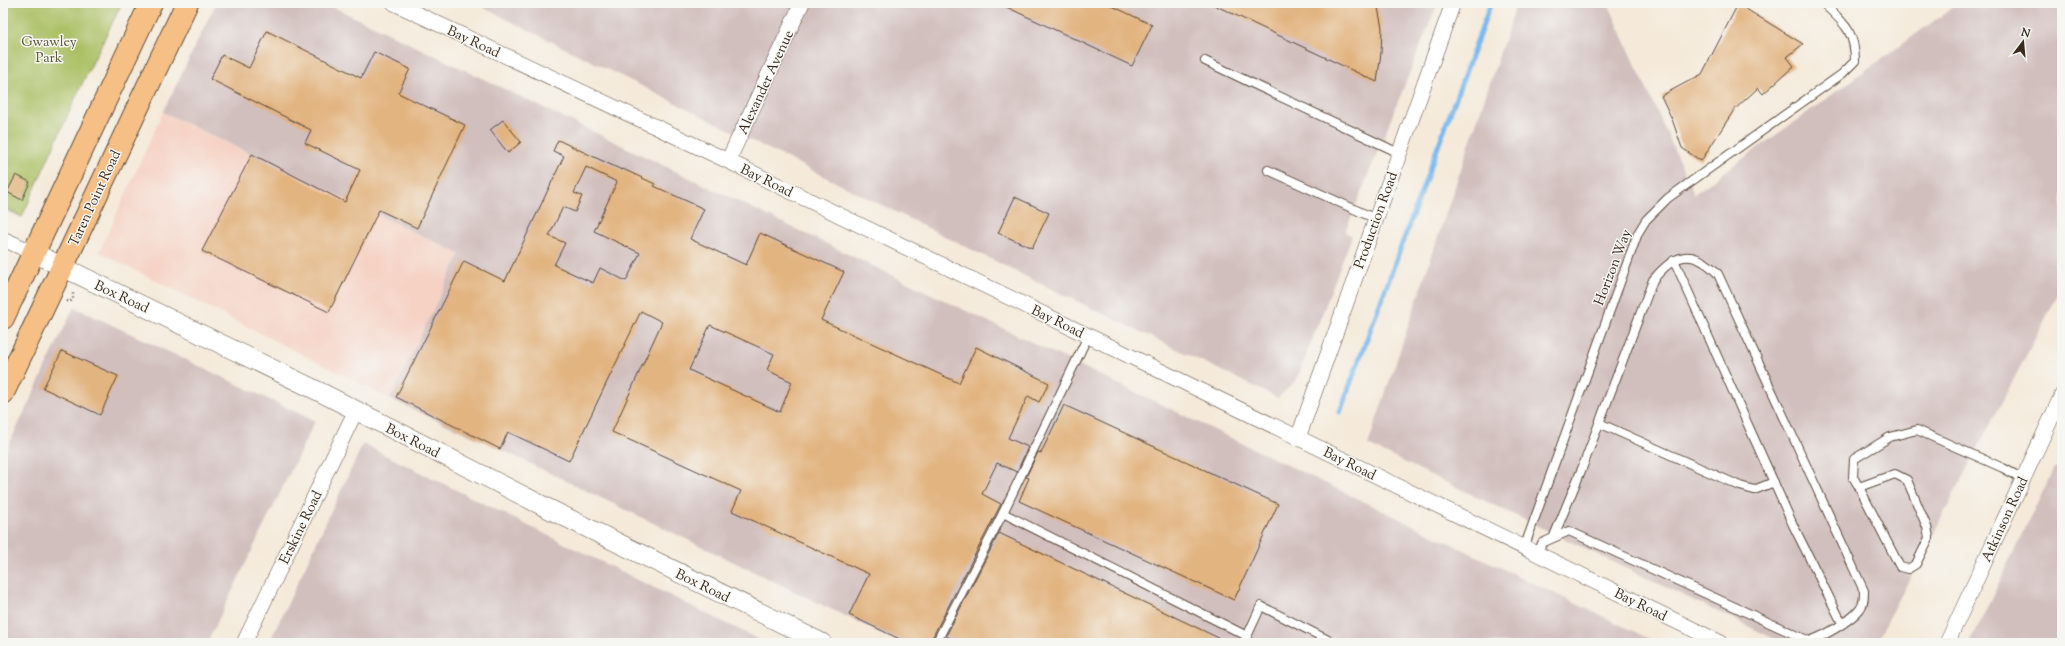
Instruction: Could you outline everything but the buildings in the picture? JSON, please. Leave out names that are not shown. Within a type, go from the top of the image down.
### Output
[{"type":"main road","points":[[3,318],[151,3]]},
{"type":"main road","name":"Taren Point Road","points":[[3,393],[187,3]]},
{"type":"street","name":"Bay Road","points":[[394,3],[728,161],[1721,643]]},
{"type":"street","name":"Alexander Avenue","points":[[728,161],[802,3]]},
{"type":"street","name":"Production Road","points":[[1298,438],[1453,3]]},
{"type":"street","name":"Box Road","points":[[3,239],[356,410],[548,508],[822,643]]},
{"type":"street","name":"Atkinson Road","points":[[1947,643],[2023,479],[2056,422],[2062,395]]},
{"type":"street","name":"Erskine Road","points":[[244,643],[356,410]]},
{"type":"lane","name":"Horizon Way","points":[[1531,551],[1638,233],[1646,220],[1668,198],[1842,74],[1855,61],[1855,45],[1849,30],[1823,3]]},
{"type":"lane","points":[[1205,62],[1399,153]]},
{"type":"lane","points":[[1268,170],[1376,218]]},
{"type":"lane","points":[[1531,551],[1554,536],[1569,531],[1810,641],[1827,634],[1860,610],[1863,603],[1864,591],[1718,274],[1703,260],[1678,258],[1665,266],[1653,280],[1599,423],[1554,536]]},
{"type":"lane","points":[[1674,260],[1774,482],[1842,623]]},
{"type":"lane","points":[[939,642],[1088,336]]},
{"type":"lane","points":[[1599,423],[1740,486],[1754,490],[1774,482]]},
{"type":"lane","points":[[1858,487],[1895,474],[1907,480],[1927,527],[1929,538],[1916,564],[1908,569],[1900,567],[1858,487],[1853,477],[1854,459],[1890,437],[1917,430],[2003,468],[2023,479]]},
{"type":"lane","points":[[1003,513],[1246,640],[1261,606],[1334,643]]},
{"type":"path","points":[[65,300],[70,302],[73,299],[73,293]]},
{"type":"shaded area","points":[[216,3],[325,3],[1658,643],[901,643],[500,449],[390,399],[460,254],[163,112]]},
{"type":"shaded area","points":[[474,3],[1438,3],[1345,232],[1352,236],[1297,379],[1278,398],[1037,282]]},
{"type":"shaded area","points":[[1562,3],[1608,3],[1694,194],[1959,3],[2062,3],[2062,287],[1876,643],[1783,643],[1368,445],[1515,8]]},
{"type":"shaded area","points":[[163,112],[460,254],[390,399],[99,252]]},
{"type":"shaded area","points":[[74,307],[315,421],[207,643],[3,643],[3,457]]},
{"type":"shaded area","points":[[363,444],[766,643],[269,643]]},
{"type":"shaded area","points":[[2062,465],[2062,643],[1970,643],[2054,468]]},
{"type":"green space","name":"Gwawley Park","points":[[3,3],[122,3],[79,90],[22,217],[3,208]]},
{"type":"waterway","points":[[1340,412],[1491,3]]}]
